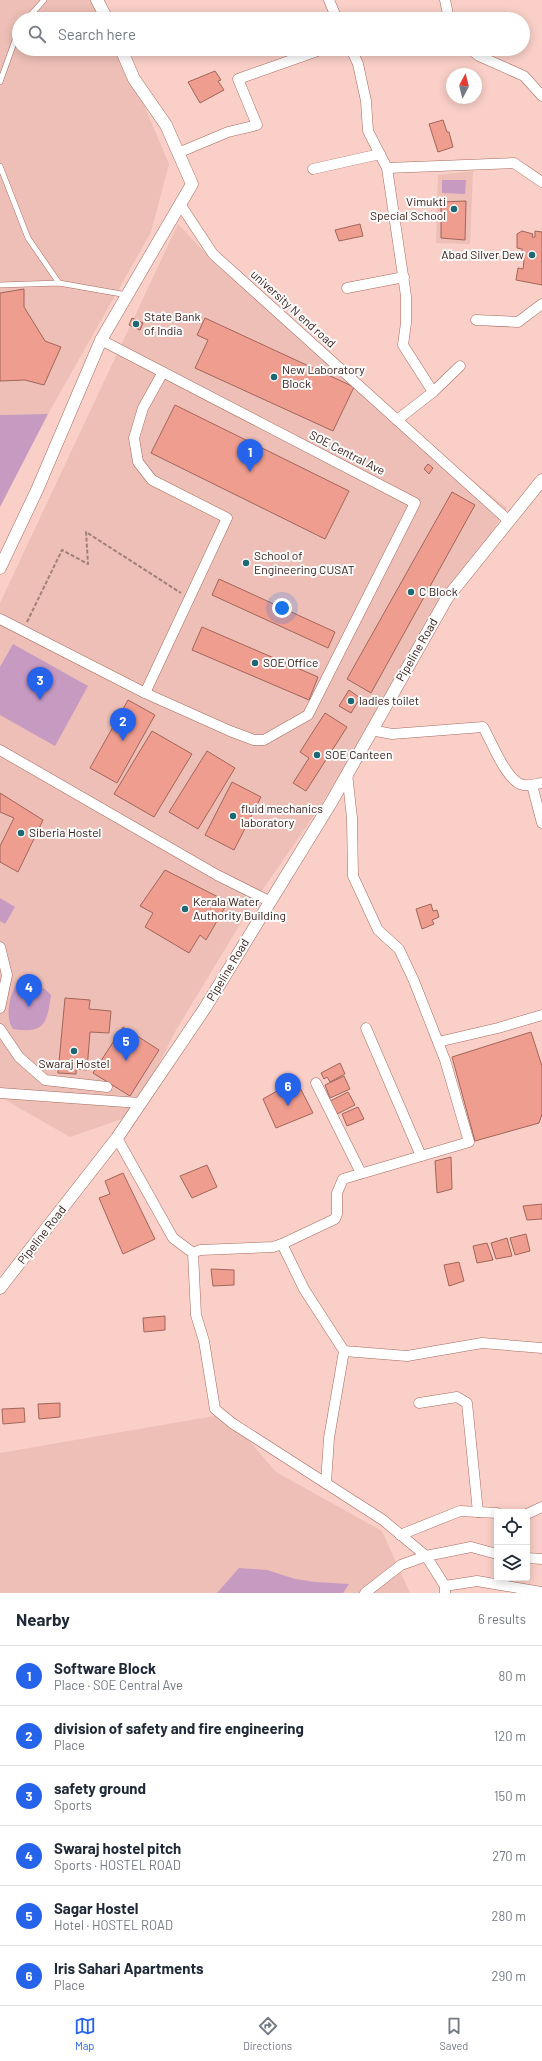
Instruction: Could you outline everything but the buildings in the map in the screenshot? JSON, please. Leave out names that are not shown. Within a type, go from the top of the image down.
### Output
[{"type":"street","points":[[97,0],[103,12]]},
{"type":"street","points":[[329,0],[334,12]]},
{"type":"street","points":[[445,0],[448,12]]},
{"type":"street","points":[[0,568],[37,490],[101,340],[192,184],[166,125],[134,79],[124,56]]},
{"type":"street","points":[[178,153],[223,134],[257,125],[238,79],[303,56]]},
{"type":"street","points":[[353,56],[366,101],[368,131],[387,168],[404,277],[406,310],[403,345],[433,392]]},
{"type":"street","points":[[479,56],[524,76],[542,96]]},
{"type":"street","points":[[313,169],[380,154]]},
{"type":"street","points":[[387,168],[514,163],[542,182]]},
{"type":"street","name":"university N end road","points":[[180,204],[213,254],[508,520]]},
{"type":"street","points":[[347,288],[404,277]]},
{"type":"street","points":[[476,320],[518,322],[542,304]]},
{"type":"street","name":"SOE Central Ave","points":[[101,340],[415,503],[308,715],[264,740],[254,740],[230,731],[145,693]]},
{"type":"street","points":[[397,420],[433,392],[460,366]]},
{"type":"street","points":[[0,618],[145,693],[227,518],[152,480],[138,462],[134,438],[143,408],[163,372]]},
{"type":"street","name":"Pipeline Road","points":[[0,1288],[117,1138],[206,1008],[347,773],[447,598],[508,520],[542,482]]},
{"type":"street","points":[[371,730],[392,734],[483,727],[512,779],[522,785],[537,784],[542,823]]},
{"type":"street","points":[[0,750],[217,875],[270,901]]},
{"type":"street","points":[[193,1253],[200,1250],[273,1247],[282,1244],[335,1219],[337,1214],[337,1193],[343,1178],[469,1142],[445,1060],[399,949],[378,930],[353,876],[352,818],[347,773]]},
{"type":"street","points":[[0,948],[7,975],[0,1008]]},
{"type":"street","points":[[438,1042],[498,1028],[542,1015]]},
{"type":"street","points":[[366,1028],[421,1156]]},
{"type":"street","points":[[0,1029],[19,1057],[45,1080],[107,1087]]},
{"type":"street","points":[[316,1083],[361,1173]]},
{"type":"street","points":[[0,1093],[140,1104]]},
{"type":"street","points":[[117,1138],[173,1238],[193,1253]]},
{"type":"street","points":[[282,1244],[304,1289],[344,1351],[329,1438],[326,1483]]},
{"type":"street","points":[[193,1253],[196,1315],[204,1341],[215,1409],[232,1423],[383,1520],[426,1556],[445,1589],[476,1581],[542,1592]]},
{"type":"street","points":[[344,1351],[407,1356],[482,1343],[542,1348]]},
{"type":"street","points":[[419,1403],[457,1397],[467,1403],[478,1512]]},
{"type":"street","points":[[530,1513],[542,1507]]},
{"type":"street","points":[[400,1535],[460,1511],[494,1513]]},
{"type":"street","points":[[365,1593],[401,1565],[426,1556],[470,1547],[494,1553]]},
{"type":"street","points":[[530,1558],[542,1559]]},
{"type":"lane","points":[[33,12],[44,0]]},
{"type":"lane","points":[[0,82],[12,49]]},
{"type":"lane","points":[[0,166],[28,238],[59,283]]},
{"type":"lane","points":[[0,285],[59,283],[128,295]]},
{"type":"path","points":[[23,630],[62,550],[88,564],[86,532],[189,598]]},
{"type":"shaded area","points":[[0,0],[96,0],[102,12],[12,12],[12,56],[123,56],[169,164],[151,232],[48,414],[0,415]]},
{"type":"shaded area","name":"Vimukti Special School","points":[[473,171],[470,244],[436,243],[438,175]]},
{"type":"shaded area","points":[[442,180],[466,180],[465,194],[442,193]]},
{"type":"shaded area","name":"School of Engineering CUSAT","points":[[178,224],[215,263],[371,399],[507,508],[320,807],[248,911],[175,1032],[133,1115],[70,1137],[0,1097],[0,603]]},
{"type":"shaded area","points":[[48,414],[0,507],[0,415]]},
{"type":"shaded area","points":[[13,644],[88,686],[55,746],[0,715],[0,667]]},
{"type":"shaded area","points":[[0,898],[15,907],[5,924],[0,921]]},
{"type":"shaded area","points":[[25,980],[45,989],[51,995],[46,1019],[38,1028],[32,1030],[13,1029],[9,1018],[9,1005],[13,992],[18,981]]},
{"type":"shaded area","points":[[226,1414],[276,1472],[382,1531],[410,1593],[0,1593],[0,1453]]},
{"type":"shaded area","points":[[239,1568],[267,1570],[295,1579],[315,1582],[349,1584],[343,1593],[217,1593]]},
{"type":"place","name":"Vimukti Special School","points":[[454,209]]},
{"type":"place","name":"Abad Silver Dew","points":[[532,255]]},
{"type":"place","name":"State Bank of India","points":[[136,324]]},
{"type":"place","name":"New Laboratory Block","points":[[274,377]]},
{"type":"place","name":"Software Block","points":[[250,472]]},
{"type":"place","name":"School of Engineering CUSAT","points":[[246,563]]},
{"type":"place","name":"C Block","points":[[411,592]]},
{"type":"place","name":"SOE Office","points":[[255,663]]},
{"type":"place","name":"safety ground","points":[[40,700]]},
{"type":"place","name":"ladies toilet","points":[[351,701]]},
{"type":"place","name":"division of safety and fire engineering","points":[[123,741]]},
{"type":"place","name":"SOE Canteen","points":[[317,755]]},
{"type":"place","name":"fluid mechanics laboratory","points":[[233,816]]},
{"type":"place","name":"Siberia Hostel","points":[[21,833]]},
{"type":"place","name":"Kerala Water Authority Building","points":[[185,909]]},
{"type":"place","name":"Swaraj hostel pitch","points":[[29,1007]]},
{"type":"place","name":"Swaraj Hostel","points":[[74,1051]]},
{"type":"place","name":"Sagar Hostel","points":[[126,1061]]},
{"type":"place","name":"Iris Sahari Apartments","points":[[288,1106]]}]
